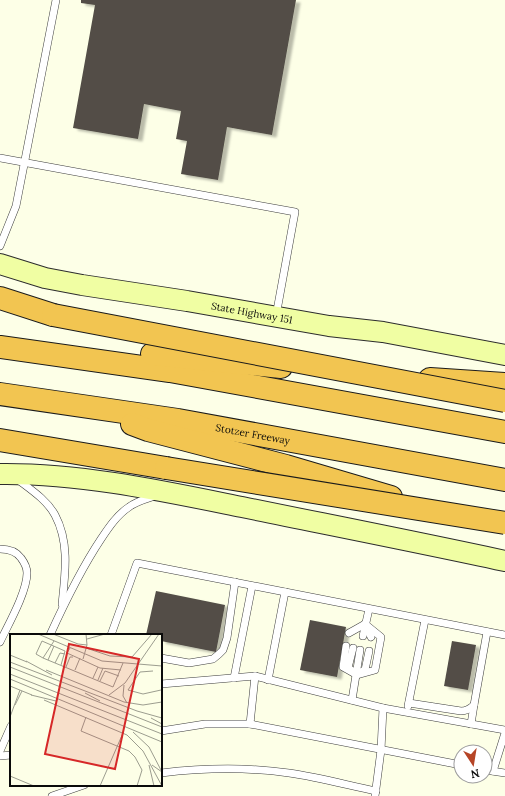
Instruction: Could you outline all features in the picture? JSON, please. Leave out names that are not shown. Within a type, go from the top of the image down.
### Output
[{"type":"highway","points":[[0,298],[53,315]]},
{"type":"highway","points":[[0,304],[505,401]]},
{"type":"highway","points":[[0,343],[111,349],[175,357],[314,370],[505,384]]},
{"type":"highway","points":[[0,347],[170,371],[505,432]]},
{"type":"highway","name":"Stotzer Freeway","points":[[0,394],[196,423],[505,480]]},
{"type":"highway","points":[[73,404],[148,430],[286,466],[505,532]]},
{"type":"highway","points":[[0,440],[505,523]]},
{"type":"main road","name":"State Highway 151","points":[[0,264],[63,282],[193,302],[329,326],[383,332],[505,355]]},
{"type":"main road","points":[[5,474],[80,479],[172,493],[505,561]]},
{"type":"lane","points":[[0,246],[16,206],[56,0]]},
{"type":"lane","points":[[0,158],[295,212],[276,316]]},
{"type":"lane","points":[[5,474],[42,499],[55,515],[64,541],[66,565],[62,608]]},
{"type":"lane","points":[[50,634],[62,608],[91,555],[113,522],[128,507],[140,500],[172,493]]},
{"type":"lane","points":[[0,549],[7,549],[18,554],[24,562],[27,573],[24,587],[16,608],[0,642]]},
{"type":"lane","points":[[111,634],[137,563],[505,635]]},
{"type":"lane","points":[[162,658],[189,663],[213,659],[223,650],[235,582]]},
{"type":"lane","points":[[234,678],[252,586]]},
{"type":"lane","points":[[268,680],[285,592]]},
{"type":"lane","points":[[363,636],[369,609]]},
{"type":"lane","points":[[406,712],[425,620]]},
{"type":"lane","points":[[352,634],[365,624]]},
{"type":"lane","points":[[365,624],[371,637]]},
{"type":"lane","points":[[350,647],[343,667],[357,675],[375,670],[381,637],[365,624]]},
{"type":"lane","points":[[471,724],[486,632]]},
{"type":"lane","points":[[352,700],[360,650]]},
{"type":"lane","points":[[357,675],[365,670],[369,651]]},
{"type":"lane","points":[[250,724],[255,676]]},
{"type":"lane","points":[[162,684],[255,676],[383,708],[505,730]]},
{"type":"lane","points":[[408,703],[461,711],[468,710],[474,705]]},
{"type":"lane","points":[[162,773],[198,769],[245,769],[289,772],[375,793],[381,750],[383,708]]},
{"type":"lane","points":[[162,731],[205,724],[250,724],[453,764]]},
{"type":"lane","points":[[0,751],[10,728]]},
{"type":"lane","points":[[505,733],[493,771],[505,773]]},
{"type":"lane","points":[[0,756],[10,754]]},
{"type":"lane","points":[[52,796],[81,786]]},
{"type":"building","points":[[81,0],[296,0],[272,135],[227,127],[218,180],[181,174],[187,141],[176,139],[181,111],[144,104],[138,139],[73,128],[95,5],[81,3]]},
{"type":"building","points":[[156,591],[225,605],[216,652],[162,641],[162,634],[146,634]]},
{"type":"building","points":[[310,620],[346,627],[337,677],[300,670]]},
{"type":"building","points":[[452,641],[476,645],[468,690],[444,686]]}]
